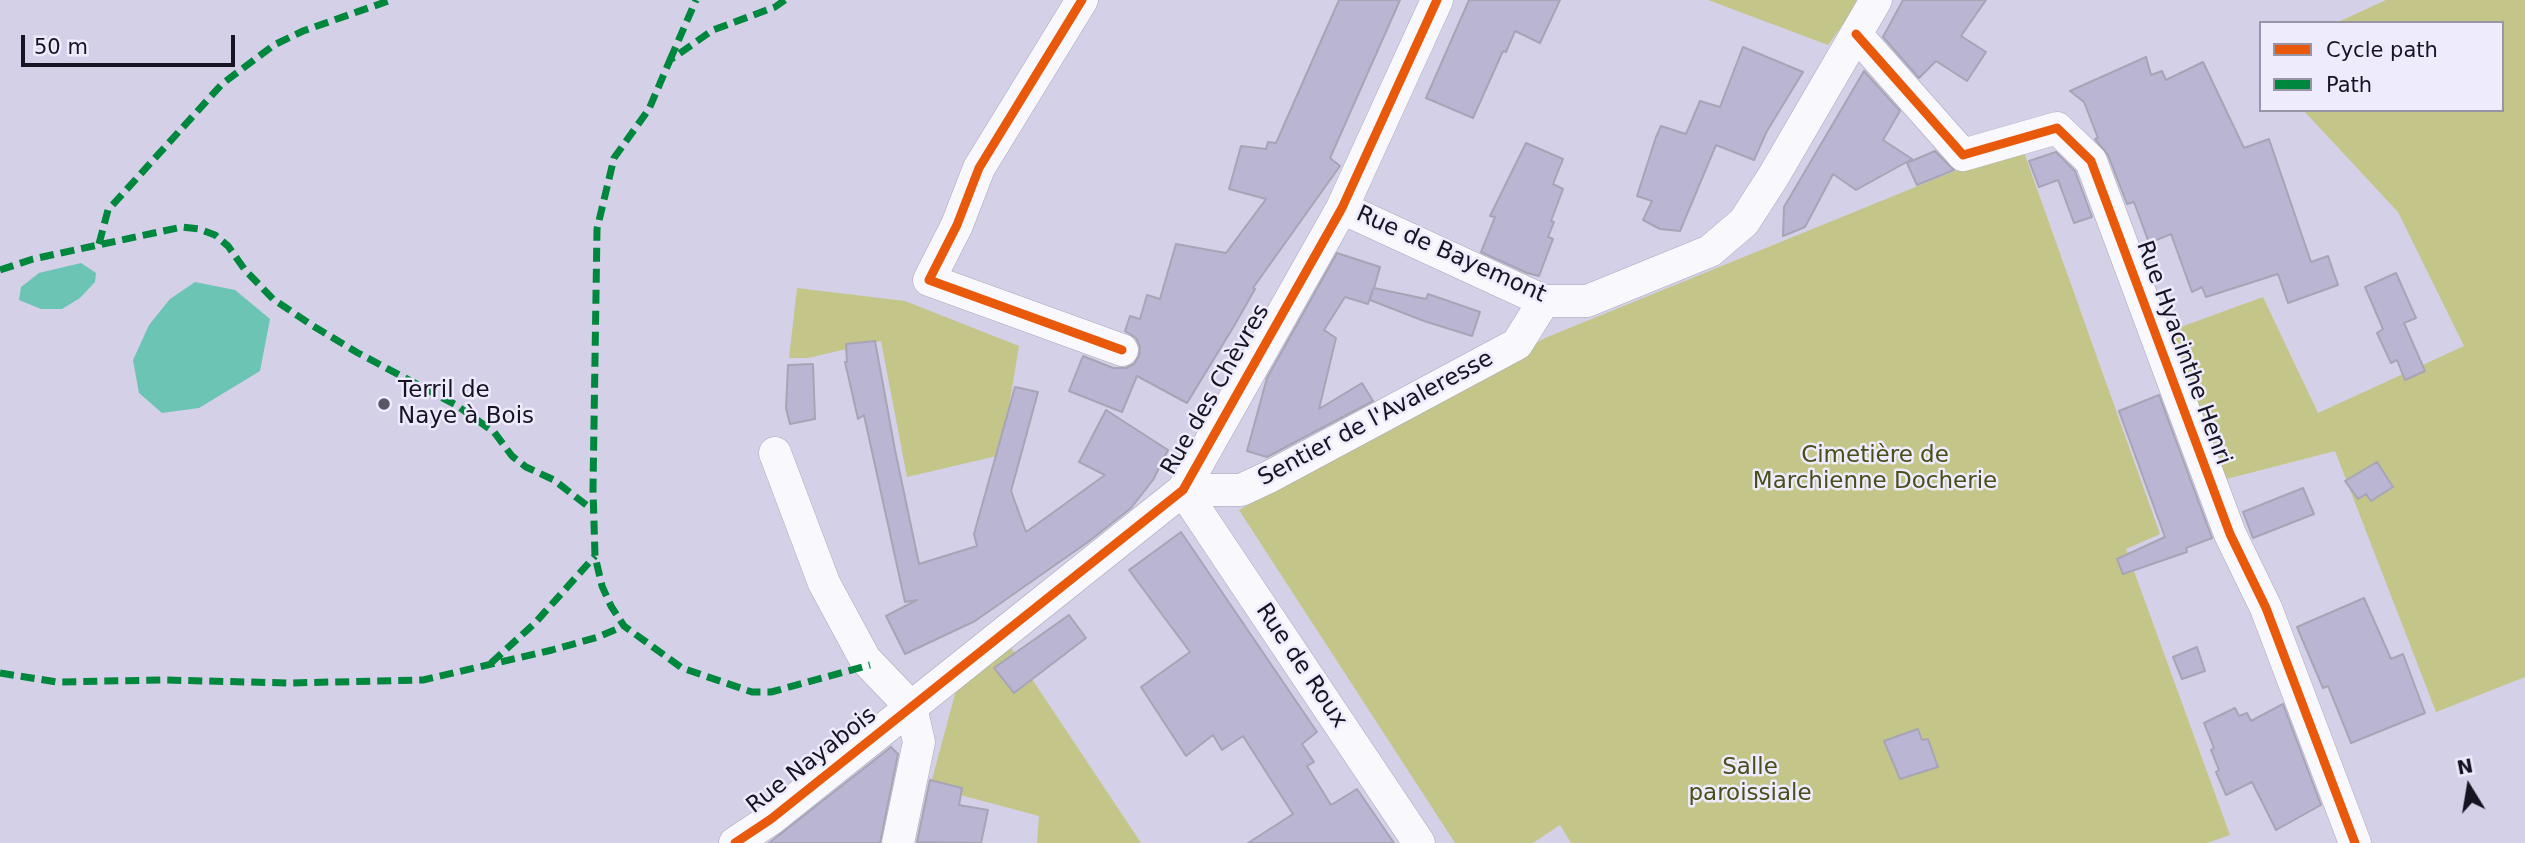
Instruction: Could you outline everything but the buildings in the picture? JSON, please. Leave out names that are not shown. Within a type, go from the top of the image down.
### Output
[{"type":"street","points":[[1082,0],[979,168],[957,225],[929,279],[1122,350]]},
{"type":"street","name":"Rue des Chèvres","points":[[911,707],[1183,490],[1342,208],[1437,0]]},
{"type":"street","name":"Rue de Bayemont","points":[[1342,208],[1544,301],[1587,300],[1710,251],[1744,222],[1876,0]]},
{"type":"street","name":"Rue Hyacinthe Henri","points":[[1856,34],[1963,155],[2057,128],[2091,160],[2230,534],[2266,608],[2355,843]]},
{"type":"street","name":"Sentier de l'Avaleresse","points":[[1183,490],[1241,490],[1269,477],[1517,344],[1544,301]]},
{"type":"street","points":[[775,453],[830,594],[865,659],[911,707],[919,742],[898,843]]},
{"type":"street","name":"Rue de Roux","points":[[1183,490],[1419,843]]},
{"type":"street","name":"Rue Nayabois","points":[[735,843],[771,819],[911,707]]},
{"type":"green space","points":[[1708,0],[1861,0],[1828,45]]},
{"type":"green space","points":[[2386,0],[2525,0],[2525,677],[2436,712],[2335,451],[2211,483],[2156,336],[2263,297],[2318,413],[2464,346],[2398,212],[2305,112],[2504,112],[2504,21],[2340,21]]},
{"type":"green space","name":"Cimetière de Marchienne Docherie","points":[[2021,144],[2160,534],[2126,549],[2230,835],[2207,843],[1571,843],[1560,825],[1533,843],[1455,843],[1239,510],[1545,338]]},
{"type":"green space","points":[[797,288],[905,301],[1019,346],[1001,455],[907,477],[881,341],[808,358],[789,358]]},
{"type":"green space","points":[[1002,634],[1141,843],[1037,843],[1039,816],[930,787],[955,694]]},
{"type":"shaded area","points":[[81,263],[96,273],[95,282],[80,298],[62,309],[41,309],[19,300],[21,287],[39,273]]},
{"type":"shaded area","points":[[195,282],[235,290],[270,319],[260,371],[199,408],[162,413],[139,393],[133,360],[149,325],[170,299]]},
{"type":"marked path","points":[[99,244],[108,210],[222,84],[274,45],[303,31],[391,0]]},
{"type":"marked path","points":[[670,60],[696,0]]},
{"type":"marked path","points":[[785,0],[775,7],[713,30],[670,60],[649,109],[614,158],[597,229],[593,489],[595,556],[602,586],[624,626],[682,668],[752,692],[771,692],[870,665]]},
{"type":"marked path","points":[[0,270],[33,259],[182,227],[215,235],[228,246],[245,270],[273,299],[358,353],[456,405],[494,432],[512,456],[526,467],[554,480],[594,511]]},
{"type":"marked path","points":[[491,663],[535,623],[595,556]]},
{"type":"marked path","points":[[0,673],[57,682],[163,680],[289,683],[423,680],[552,650],[598,637],[624,626]]},
{"type":"cycle path","points":[[1082,0],[979,168],[957,225],[929,280],[1122,350]]},
{"type":"cycle path","points":[[735,843],[771,819],[1183,490],[1342,208],[1437,0]]},
{"type":"cycle path","points":[[1856,34],[1963,155],[2057,128],[2091,161],[2230,534],[2266,608],[2355,843]]},
{"type":"place","name":"Terril de Naye à Bois","points":[[384,404]]},
{"type":"park label","name":"Salle paroissiale","points":[[1750,781]]}]
